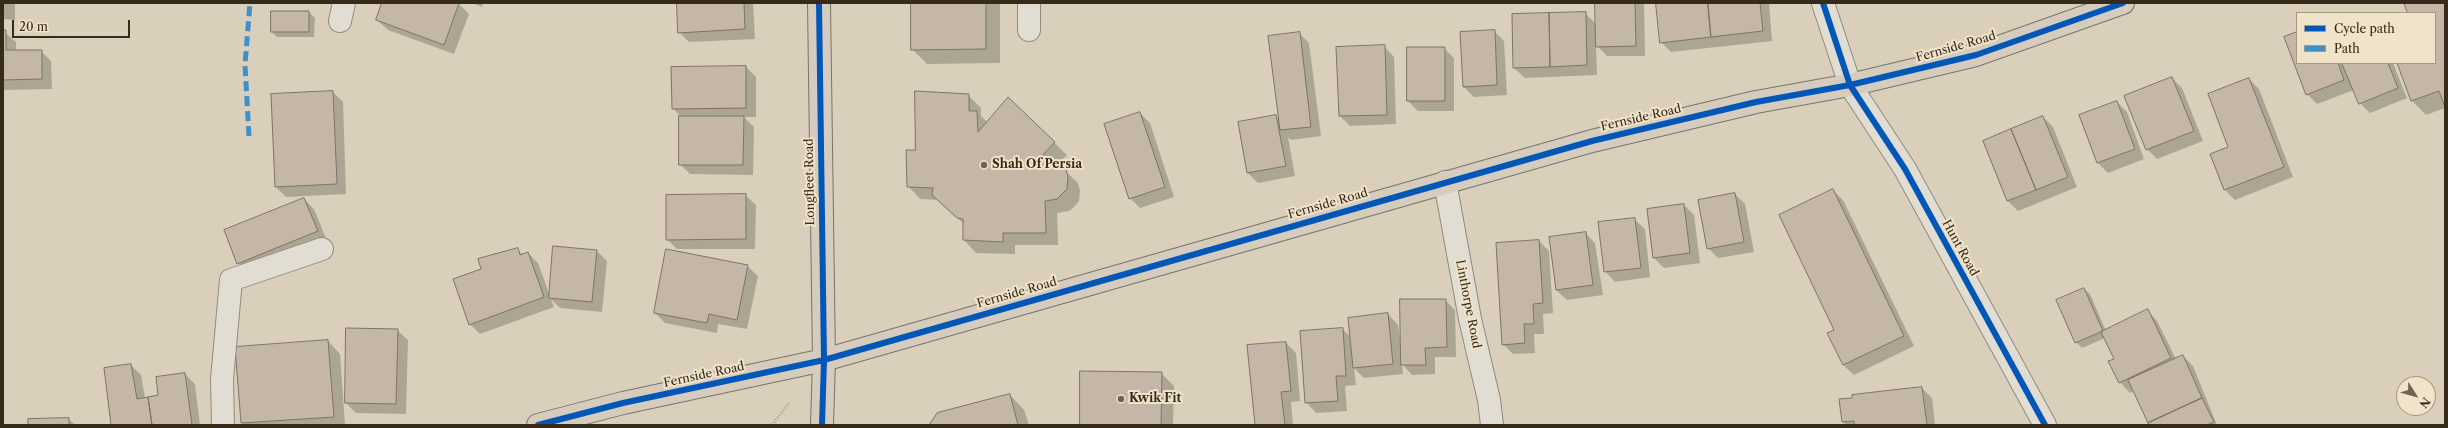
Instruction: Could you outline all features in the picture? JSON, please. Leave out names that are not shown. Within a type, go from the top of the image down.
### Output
[{"type":"main road","name":"Longfleet Road","points":[[820,3],[824,360],[822,425]]},
{"type":"main road","name":"Fernside Road","points":[[538,425],[624,404],[824,360],[1445,182],[1614,136],[1756,102],[1850,85],[1976,54],[2123,3]]},
{"type":"street","points":[[1029,3],[1029,30]]},
{"type":"street","name":"Hunt Road","points":[[1823,3],[1850,85],[1905,169],[2045,425]]},
{"type":"street","name":"Linthorpe Road","points":[[1445,182],[1470,319],[1489,400],[1492,425]]},
{"type":"street","points":[[222,425],[222,379],[230,280],[322,249]]},
{"type":"building","points":[[382,3],[459,3],[444,45],[376,20]]},
{"type":"building","points":[[677,3],[744,3],[745,29],[678,33]]},
{"type":"building","points":[[911,3],[986,3],[986,49],[911,50]]},
{"type":"building","points":[[1595,3],[1635,3],[1636,46],[1596,47]]},
{"type":"building","points":[[1656,3],[1708,3],[1711,37],[1660,43]]},
{"type":"building","points":[[1708,3],[1760,3],[1763,31],[1711,37]]},
{"type":"building","points":[[2404,3],[2445,3],[2445,107],[2439,91],[2411,101],[2397,64],[2436,64],[2436,12],[2408,12]]},
{"type":"building","points":[[271,11],[309,11],[309,32],[271,32]]},
{"type":"building","points":[[1586,12],[1587,65],[1550,67],[1549,13]]},
{"type":"building","points":[[1549,13],[1550,67],[1513,68],[1512,14]]},
{"type":"building","points":[[3,30],[6,30],[6,50],[42,50],[42,79],[3,80]]},
{"type":"building","points":[[1495,30],[1497,85],[1463,87],[1460,32]]},
{"type":"building","points":[[1300,32],[1311,127],[1280,130],[1268,36]]},
{"type":"building","points":[[2296,32],[2296,64],[2338,64],[2344,80],[2306,95],[2284,37]]},
{"type":"building","points":[[1385,45],[1387,115],[1339,116],[1336,47]]},
{"type":"building","points":[[1407,47],[1445,47],[1445,101],[1407,101]]},
{"type":"building","points":[[2342,64],[2388,64],[2398,88],[2359,104]]},
{"type":"building","points":[[746,66],[746,108],[672,109],[671,67]]},
{"type":"building","points":[[2172,77],[2194,131],[2146,150],[2124,96]]},
{"type":"building","points":[[2249,78],[2284,167],[2224,190],[2210,154],[2228,147],[2208,94]]},
{"type":"building","points":[[333,91],[337,184],[275,187],[271,94]]},
{"type":"building","name":"Shah Of Persia","points":[[915,91],[969,94],[969,111],[977,111],[978,132],[1008,97],[1055,142],[1038,160],[1057,161],[1066,169],[1068,177],[1067,189],[1057,199],[1045,201],[1046,233],[1003,233],[1003,242],[963,240],[963,219],[957,218],[932,195],[933,188],[907,187],[906,150],[915,150]]},
{"type":"building","points":[[2117,101],[2135,149],[2097,163],[2079,115]]},
{"type":"building","points":[[1140,112],[1165,187],[1129,199],[1104,124]]},
{"type":"building","points":[[1276,115],[1286,166],[1247,173],[1238,122]]},
{"type":"building","points":[[679,116],[744,116],[743,165],[679,165]]},
{"type":"building","points":[[2043,116],[2068,177],[2036,190],[2011,129]]},
{"type":"building","points":[[2011,129],[2036,190],[2007,201],[1983,141]]},
{"type":"building","points":[[1833,189],[1904,336],[1843,365],[1827,333],[1834,330],[1779,215]]},
{"type":"building","points":[[1735,193],[1744,242],[1707,249],[1698,200]]},
{"type":"building","points":[[746,194],[746,239],[666,240],[666,195]]},
{"type":"building","points":[[304,198],[318,231],[237,264],[224,230]]},
{"type":"building","points":[[1684,204],[1690,253],[1653,258],[1647,209]]},
{"type":"building","points":[[1635,218],[1641,268],[1604,272],[1598,222]]},
{"type":"building","points":[[1586,232],[1593,285],[1556,290],[1549,237]]},
{"type":"building","points":[[1539,240],[1543,303],[1533,304],[1534,324],[1524,324],[1525,343],[1502,345],[1496,243]]},
{"type":"building","points":[[553,246],[597,250],[592,302],[549,298]]},
{"type":"building","points":[[518,248],[520,255],[528,252],[544,297],[469,325],[453,279],[481,269],[478,259]]},
{"type":"building","points":[[666,249],[748,265],[737,320],[709,314],[707,323],[654,313]]},
{"type":"building","points":[[2084,288],[2103,331],[2075,343],[2056,300]]},
{"type":"building","points":[[1400,299],[1446,299],[1447,347],[1425,348],[1426,365],[1401,365]]},
{"type":"building","points":[[2148,309],[2171,358],[2119,383],[2108,361],[2114,359],[2101,332]]},
{"type":"building","points":[[1388,313],[1393,364],[1353,368],[1348,318]]},
{"type":"building","points":[[346,328],[398,329],[396,404],[345,403]]},
{"type":"building","points":[[1343,328],[1346,376],[1336,376],[1338,401],[1305,403],[1300,331]]},
{"type":"building","points":[[328,340],[334,417],[241,423],[235,347]]},
{"type":"building","points":[[1286,342],[1291,391],[1281,392],[1285,425],[1255,425],[1247,345]]},
{"type":"building","points":[[2183,355],[2202,398],[2148,423],[2128,380]]},
{"type":"building","points":[[131,364],[137,399],[148,397],[152,425],[111,425],[104,368]]},
{"type":"building","name":"Kwik Fit","points":[[1080,371],[1162,372],[1161,425],[1080,425]]},
{"type":"building","points":[[185,373],[192,425],[152,425],[148,397],[158,395],[156,377]]},
{"type":"building","points":[[1922,387],[1927,425],[1854,425],[1854,421],[1842,422],[1839,399],[1852,398],[1852,395]]},
{"type":"building","points":[[1010,394],[1018,425],[929,425],[937,413]]},
{"type":"building","points":[[2202,398],[2214,422],[2207,425],[2149,425],[2148,423]]},
{"type":"building","points":[[69,418],[69,425],[28,425],[28,419]]},
{"type":"marked path","points":[[249,136],[245,65],[250,3]]},
{"type":"cycle path","points":[[819,3],[824,360],[822,425]]},
{"type":"cycle path","points":[[1823,3],[1850,85],[1905,169],[2045,425]]},
{"type":"cycle path","points":[[538,425],[623,403],[824,360],[1592,141],[1756,102],[1850,85],[1976,55],[2123,3]]},
{"type":"place","name":"Shah Of Persia","points":[[984,165]]},
{"type":"place","name":"Kwik Fit","points":[[1121,399]]}]
